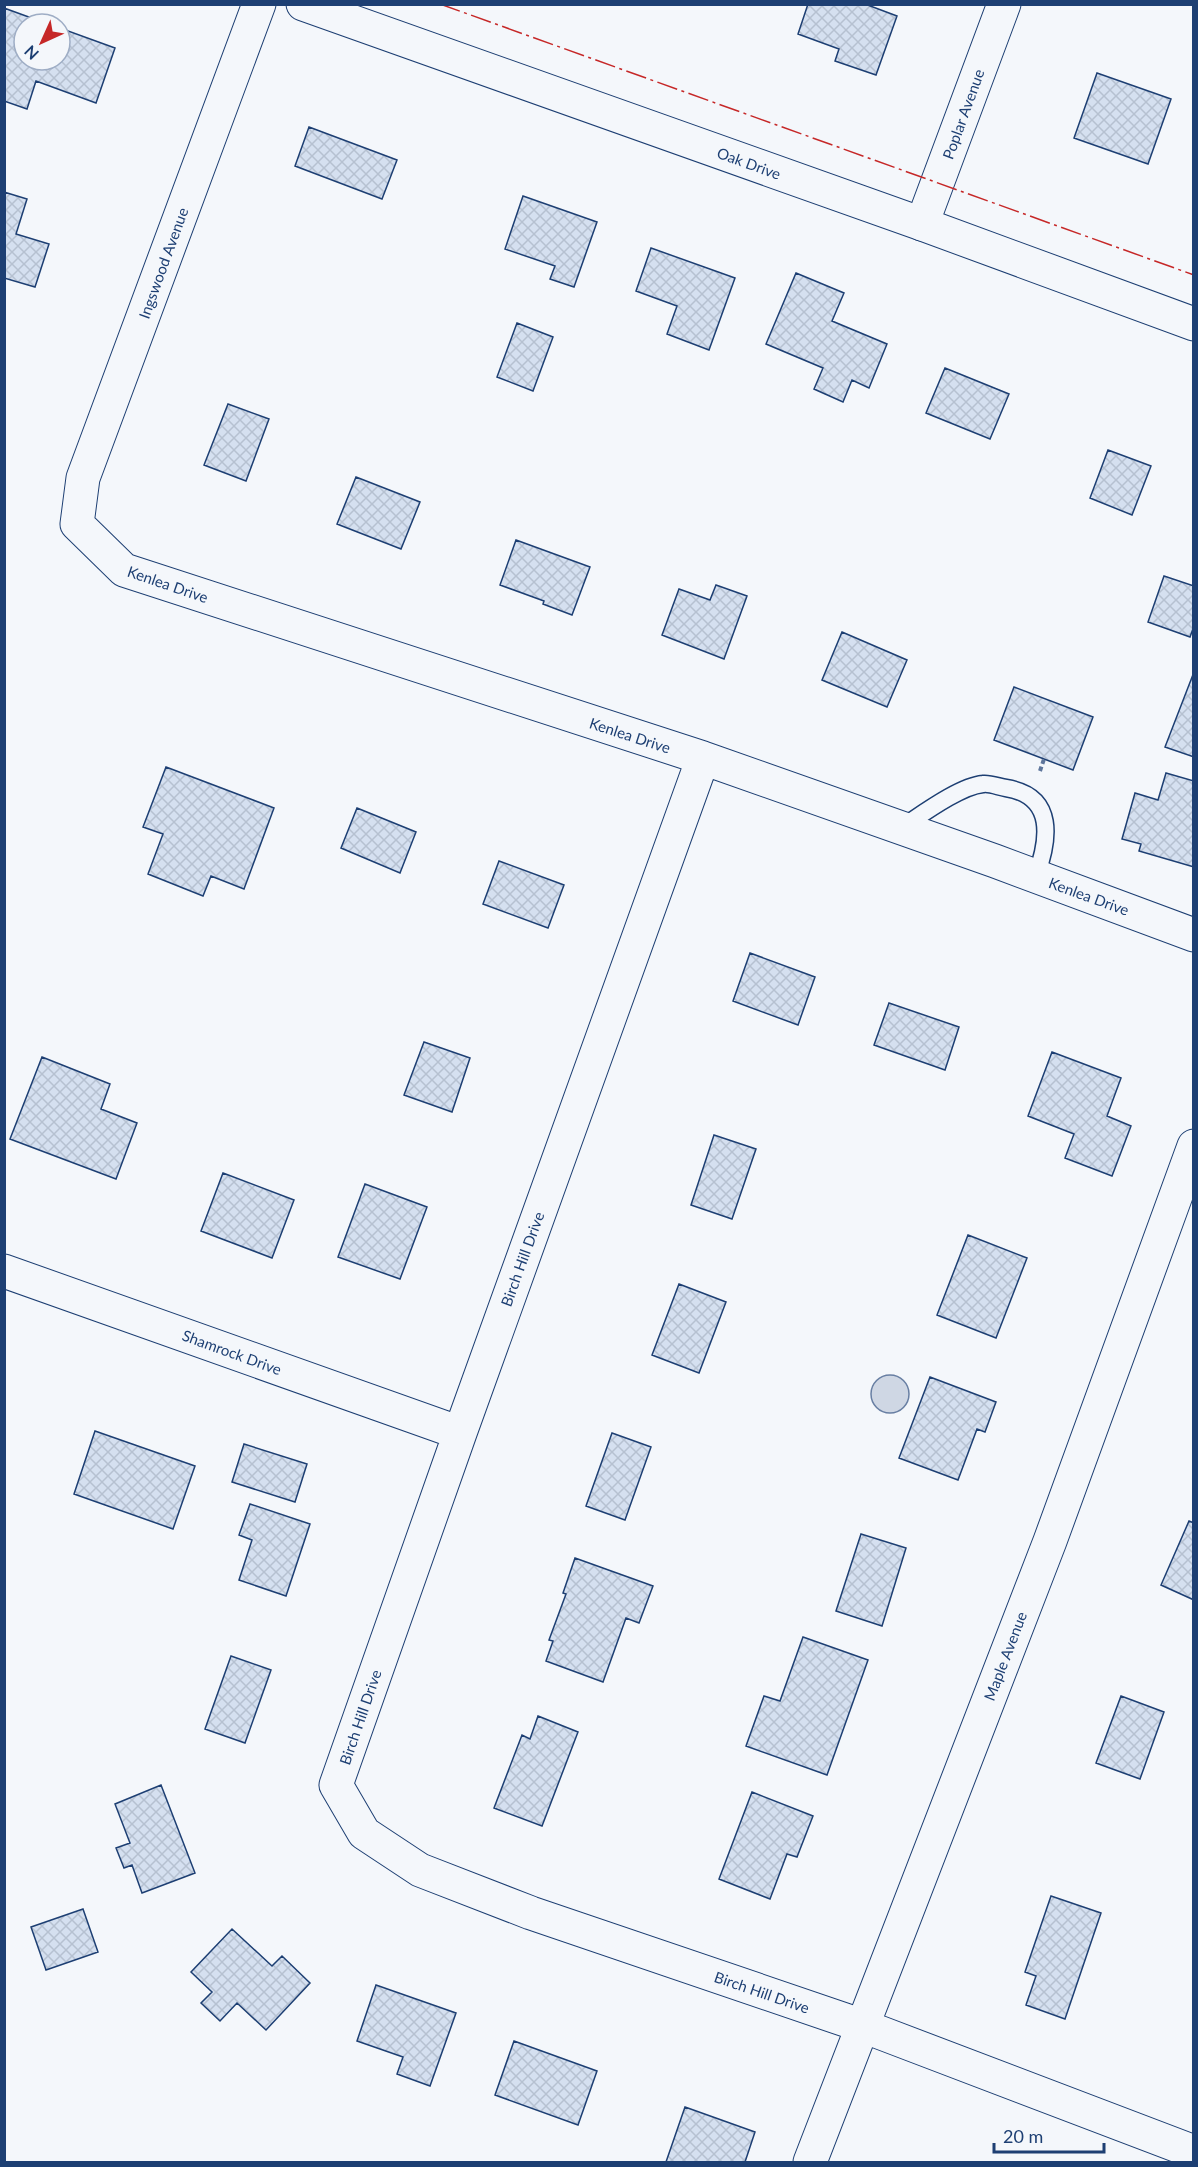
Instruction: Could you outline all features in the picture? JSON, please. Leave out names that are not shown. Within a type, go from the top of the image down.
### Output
[{"type":"street","name":"Ingswood Avenue","points":[[77,524],[83,478],[259,4]]},
{"type":"street","name":"Oak Drive","points":[[303,4],[1194,324]]},
{"type":"street","name":"Poplar Avenue","points":[[922,225],[1004,4]]},
{"type":"street","name":"Kenlea Drive","points":[[77,524],[124,570],[703,758],[1036,876],[1194,935]]},
{"type":"street","name":"Birch Hill Drive","points":[[703,758],[336,1785],[364,1833],[420,1870],[531,1913],[863,2026],[1194,2152]]},
{"type":"street","name":"Maple Avenue","points":[[810,2163],[1050,1541],[1194,1146]]},
{"type":"street","name":"Shamrock Drive","points":[[4,1271],[460,1433]]},
{"type":"lane","points":[[901,828],[958,793],[983,784],[1012,789],[1032,798],[1046,820],[1045,852],[1036,876]]},
{"type":"shaded area","points":[[890,1375],[904,1380],[909,1394],[904,1408],[890,1413],[876,1408],[871,1394],[876,1380]]},
{"type":"building","points":[[808,4],[865,4],[897,16],[876,75],[835,61],[839,49],[798,34]]},
{"type":"building","points":[[4,8],[15,12],[12,12],[12,72],[72,72],[72,32],[115,48],[96,103],[36,81],[27,109],[4,101]]},
{"type":"building","points":[[1097,73],[1171,99],[1148,164],[1074,138]]},
{"type":"building","points":[[309,127],[397,160],[382,199],[295,166]]},
{"type":"building","points":[[4,192],[27,199],[16,234],[49,244],[35,287],[4,278]]},
{"type":"building","points":[[523,196],[597,222],[574,287],[550,279],[555,266],[505,249]]},
{"type":"building","points":[[651,248],[735,278],[709,350],[667,334],[677,306],[636,291]]},
{"type":"building","points":[[796,273],[844,293],[832,321],[887,344],[869,388],[852,380],[843,402],[814,389],[823,368],[766,344]]},
{"type":"building","points":[[517,323],[553,337],[533,391],[497,377]]},
{"type":"building","points":[[945,368],[1009,394],[990,439],[926,413]]},
{"type":"building","points":[[228,404],[269,419],[246,481],[204,465]]},
{"type":"building","points":[[1108,450],[1151,466],[1132,515],[1090,498]]},
{"type":"building","points":[[356,477],[420,502],[401,549],[337,524]]},
{"type":"building","points":[[516,540],[590,567],[572,615],[543,604],[544,601],[500,585]]},
{"type":"building","points":[[1164,576],[1194,586],[1194,626],[1190,637],[1148,622]]},
{"type":"building","points":[[716,585],[747,596],[724,659],[662,635],[679,589],[710,600]]},
{"type":"building","points":[[842,632],[907,660],[887,707],[822,680]]},
{"type":"building","points":[[1194,672],[1194,757],[1165,747]]},
{"type":"building","points":[[1014,687],[1093,717],[1073,770],[994,740]]},
{"type":"building","points":[[166,767],[274,808],[244,889],[211,876],[203,896],[148,874],[163,834],[143,827]]},
{"type":"building","points":[[1166,773],[1194,781],[1194,867],[1139,851],[1141,844],[1122,839],[1135,793],[1158,800]]},
{"type":"building","points":[[357,808],[416,832],[400,873],[341,848]]},
{"type":"building","points":[[499,861],[564,885],[548,928],[483,904]]},
{"type":"building","points":[[750,953],[815,977],[798,1025],[733,1001]]},
{"type":"building","points":[[889,1003],[959,1027],[945,1070],[874,1045]]},
{"type":"building","points":[[424,1042],[470,1058],[452,1112],[404,1095]]},
{"type":"building","points":[[1052,1052],[1121,1078],[1107,1116],[1131,1126],[1112,1176],[1065,1158],[1074,1134],[1028,1116]]},
{"type":"building","points":[[42,1057],[110,1084],[101,1109],[137,1123],[116,1179],[10,1139]]},
{"type":"building","points":[[714,1135],[756,1149],[732,1219],[691,1205]]},
{"type":"building","points":[[223,1173],[294,1200],[272,1258],[201,1231]]},
{"type":"building","points":[[365,1184],[427,1207],[400,1279],[338,1257]]},
{"type":"building","points":[[968,1235],[1027,1258],[996,1338],[937,1315]]},
{"type":"building","points":[[679,1284],[726,1302],[699,1373],[652,1355]]},
{"type":"building","points":[[930,1377],[996,1402],[985,1432],[977,1429],[958,1480],[899,1458]]},
{"type":"building","points":[[95,1431],[195,1466],[173,1529],[74,1494]]},
{"type":"building","points":[[612,1433],[651,1447],[625,1520],[586,1506]]},
{"type":"building","points":[[244,1444],[307,1464],[295,1502],[232,1482]]},
{"type":"building","points":[[250,1504],[310,1524],[286,1596],[239,1580],[252,1540],[239,1535]]},
{"type":"building","points":[[1189,1521],[1194,1523],[1194,1600],[1161,1585]]},
{"type":"building","points":[[861,1534],[906,1548],[882,1626],[836,1611]]},
{"type":"building","points":[[575,1558],[653,1586],[639,1623],[626,1618],[603,1682],[546,1661],[553,1641],[549,1640],[566,1594],[563,1593]]},
{"type":"building","points":[[803,1637],[868,1660],[827,1775],[746,1746],[764,1696],[780,1701]]},
{"type":"building","points":[[231,1656],[271,1670],[245,1743],[205,1729]]},
{"type":"building","points":[[1121,1696],[1164,1712],[1140,1779],[1096,1763]]},
{"type":"building","points":[[538,1716],[578,1732],[542,1826],[494,1808],[522,1735],[530,1739]]},
{"type":"building","points":[[161,1785],[195,1873],[142,1893],[132,1865],[124,1868],[116,1848],[130,1843],[115,1804]]},
{"type":"building","points":[[752,1792],[813,1816],[797,1857],[787,1854],[770,1899],[719,1879]]},
{"type":"building","points":[[1051,1896],[1101,1913],[1065,2019],[1026,2005],[1036,1976],[1025,1972]]},
{"type":"building","points":[[83,1909],[98,1952],[46,1970],[31,1927]]},
{"type":"building","points":[[232,1929],[272,1966],[282,1956],[310,1983],[266,2030],[237,2003],[220,2021],[201,2003],[212,1992],[191,1972]]},
{"type":"building","points":[[376,1985],[456,2013],[430,2086],[397,2074],[403,2057],[357,2041]]},
{"type":"building","points":[[514,2041],[597,2071],[578,2125],[495,2095]]},
{"type":"building","points":[[685,2107],[755,2132],[745,2162],[666,2162]]},
{"type":"power","points":[[440,4],[1194,275]]}]
